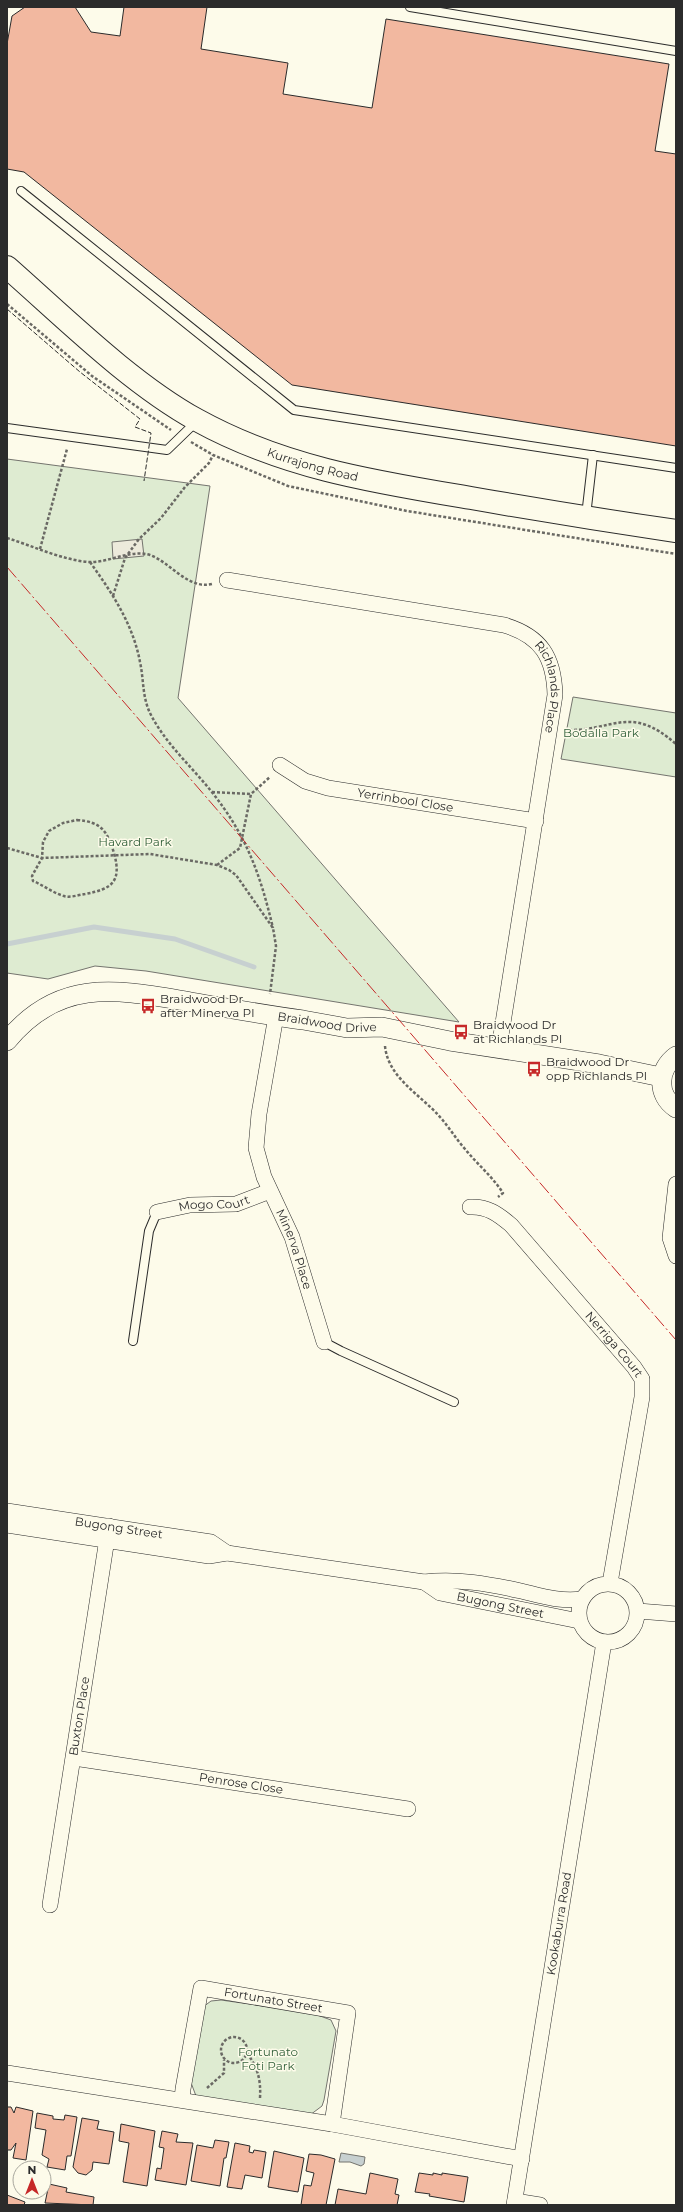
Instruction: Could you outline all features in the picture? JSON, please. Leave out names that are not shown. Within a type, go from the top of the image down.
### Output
[{"type":"main road","name":"Kurrajong Road","points":[[7,267],[141,383],[197,420],[267,453],[303,465],[396,486],[676,531]]},
{"type":"street","name":"Richlands Place","points":[[227,580],[497,624],[516,629],[537,643],[550,662],[554,678],[555,694],[499,1048]]},
{"type":"street","name":"Yerrinbool Close","points":[[280,765],[305,781],[328,788],[536,821]]},
{"type":"street","name":"Braidwood Drive","points":[[7,1041],[26,1022],[50,1005],[76,995],[105,990],[121,991],[347,1028],[382,1027],[598,1064],[662,1077]]},
{"type":"street","name":"Minerva Place","points":[[276,1016],[260,1107],[256,1139],[258,1158],[270,1191],[292,1237],[324,1342]]},
{"type":"street","points":[[676,1056],[664,1068],[662,1077],[662,1087],[665,1097],[676,1108]]},
{"type":"street","points":[[676,1184],[670,1238],[676,1256]]},
{"type":"street","name":"Mogo Court","points":[[157,1212],[190,1205],[236,1204],[270,1191]]},
{"type":"street","name":"Nerriga Court","points":[[470,1207],[485,1208],[500,1216],[511,1225],[634,1367],[642,1379],[642,1397],[610,1583]]},
{"type":"street","name":"Bugong Street","points":[[7,1511],[209,1556],[227,1553],[424,1582],[444,1580],[472,1582],[557,1600],[582,1599]]},
{"type":"street","name":"Bugong Street","points":[[7,1525],[108,1534]]},
{"type":"street","name":"Buxton Place","points":[[50,1905],[108,1534]]},
{"type":"street","name":"Bugong Street","points":[[424,1582],[440,1593],[579,1621]]},
{"type":"street","points":[[610,1583],[620,1586],[629,1592],[635,1601],[638,1611],[636,1622],[628,1634],[614,1642],[604,1642],[593,1639],[584,1631],[579,1621],[578,1609],[582,1599],[589,1590],[599,1584],[610,1583]]},
{"type":"street","points":[[638,1611],[676,1614]]},
{"type":"street","name":"Kookaburra Road","points":[[514,2203],[604,1642]]},
{"type":"street","name":"Penrose Close","points":[[74,1758],[408,1809]]},
{"type":"street","name":"Fortunato Street","points":[[182,2100],[201,1988],[348,2013],[332,2124]]},
{"type":"street","points":[[7,2073],[332,2124],[522,2159]]},
{"type":"street","points":[[514,2203],[540,2205]]},
{"type":"lane","points":[[410,7],[676,51]]},
{"type":"lane","points":[[21,191],[294,410],[593,454],[676,468]]},
{"type":"lane","points":[[7,428],[167,450],[197,420]]},
{"type":"lane","points":[[586,517],[593,454]]},
{"type":"lane","points":[[133,1341],[150,1231],[157,1212]]},
{"type":"lane","name":"Minerva Place","points":[[324,1342],[340,1351],[454,1402]]},
{"type":"path","points":[[40,549],[70,437]]},
{"type":"path","points":[[113,597],[116,583],[127,556],[139,539],[162,518],[185,486],[209,463],[213,455]]},
{"type":"path","points":[[7,538],[40,549],[90,562],[127,556],[150,555],[180,575],[206,586],[227,580]]},
{"type":"path","points":[[644,549],[676,554]]},
{"type":"path","points":[[90,562],[121,608],[128,624],[140,661],[143,694],[151,715],[165,736],[212,792],[242,834],[261,881],[273,928],[276,946],[270,994]]},
{"type":"path","points":[[550,730],[579,731],[613,722],[632,722],[656,730],[676,744]]},
{"type":"path","points":[[217,865],[240,848],[251,794],[267,781],[280,765]]},
{"type":"path","points":[[212,792],[251,794]]},
{"type":"path","points":[[77,820],[92,822],[104,830],[109,836],[118,866],[118,874],[114,881],[102,890],[69,896],[33,881],[33,871],[42,858],[43,842],[49,832],[63,823],[77,820]]},
{"type":"path","points":[[7,848],[42,858],[150,854],[217,865],[236,875],[273,928]]},
{"type":"path","points":[[382,1027],[385,1052],[394,1070],[402,1080],[440,1116],[465,1149],[493,1178],[503,1193],[485,1208]]},
{"type":"path","points":[[204,2092],[224,2073],[224,2060],[220,2048],[229,2038],[233,2037],[241,2039],[247,2046],[247,2052],[244,2059],[237,2064],[224,2060]]},
{"type":"path","points":[[247,2052],[257,2067],[260,2075],[260,2104]]},
{"type":"green space","name":"Havard Park","points":[[7,459],[210,486],[178,698],[459,1022],[146,971],[95,966],[48,979],[7,973]]},
{"type":"green space","name":"Bodalla Park","points":[[573,697],[676,713],[676,777],[561,759]]},
{"type":"green space","name":"Fortunato Foti Park","points":[[221,2000],[312,2013],[331,2020],[336,2031],[322,2106],[310,2115],[196,2096],[190,2080],[203,2007],[211,2001]]},
{"type":"shaded area","points":[[142,539],[144,556],[113,559],[112,542]]},
{"type":"shaded area","points":[[341,2153],[365,2157],[364,2164],[361,2166],[350,2162],[339,2162]]},
{"type":"building","points":[[25,7],[75,7],[91,32],[120,36],[124,7],[207,7],[201,49],[288,63],[283,94],[372,108],[386,19],[669,64],[655,151],[676,154],[676,446],[292,385],[24,172],[7,169],[7,44],[12,16]]},
{"type":"building","points":[[7,2107],[11,2107],[14,2113],[16,2107],[33,2111],[26,2160],[13,2158],[16,2143],[11,2150],[7,2150]]},
{"type":"building","points":[[37,2113],[53,2116],[53,2119],[64,2120],[65,2115],[77,2117],[71,2156],[67,2156],[65,2170],[52,2168],[52,2160],[49,2160],[42,2155],[46,2130],[35,2128]]},
{"type":"building","points":[[82,2118],[99,2121],[97,2129],[114,2132],[109,2164],[93,2162],[92,2170],[86,2175],[78,2173],[73,2167]]},
{"type":"building","points":[[121,2124],[155,2131],[147,2186],[123,2182],[129,2143],[119,2141]]},
{"type":"building","points":[[162,2131],[178,2134],[176,2142],[193,2143],[186,2185],[155,2180],[157,2168],[161,2169],[164,2148],[159,2147]]},
{"type":"building","points":[[215,2140],[229,2142],[226,2158],[224,2158],[220,2186],[191,2181],[197,2145],[213,2148]]},
{"type":"building","points":[[235,2143],[250,2146],[249,2152],[253,2153],[254,2150],[266,2152],[262,2178],[245,2175],[242,2189],[227,2187]]},
{"type":"building","points":[[274,2151],[304,2158],[298,2192],[268,2187]]},
{"type":"building","points":[[309,2154],[321,2155],[335,2159],[326,2205],[301,2205],[304,2185],[311,2186],[314,2173],[306,2171]]},
{"type":"building","points":[[370,2173],[398,2179],[395,2194],[399,2195],[397,2205],[335,2205],[338,2189],[366,2194]]},
{"type":"building","points":[[419,2173],[433,2175],[433,2173],[442,2175],[442,2173],[468,2177],[464,2202],[415,2192]]},
{"type":"building","points":[[52,2185],[67,2188],[66,2192],[94,2197],[93,2205],[45,2203],[46,2200],[52,2200]]},
{"type":"building","points":[[7,2195],[12,2197],[12,2200],[25,2202],[24,2205],[7,2205]]},
{"type":"waterway","points":[[7,944],[94,927],[175,939],[254,967]]},
{"type":"fence","points":[[7,309],[80,372],[140,419],[135,427],[151,433],[144,481]]},
{"type":"power","points":[[7,567],[676,1340]]},
{"type":"place","name":"Braidwood Dr after Minerva Pl","points":[[148,1006]]},
{"type":"place","name":"Braidwood Dr at Richlands Pl","points":[[461,1032]]},
{"type":"place","name":"Braidwood Dr opp Richlands Pl","points":[[534,1069]]}]
